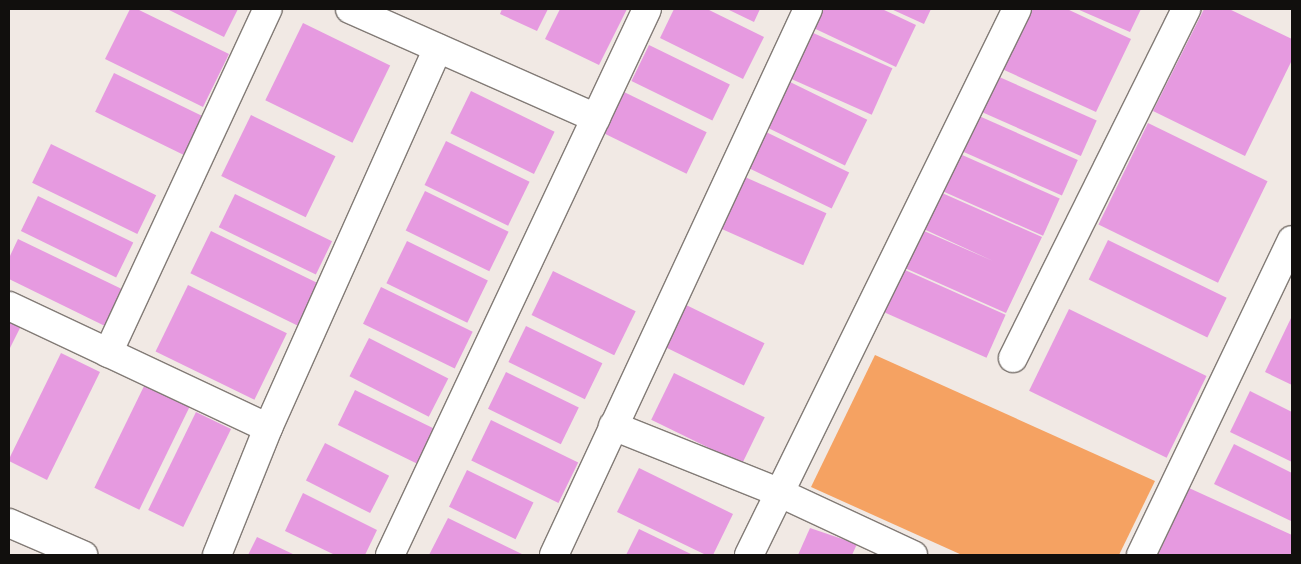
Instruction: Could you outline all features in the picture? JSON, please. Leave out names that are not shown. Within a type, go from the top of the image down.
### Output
[{"type":"street","points":[[108,353],[268,9]]},
{"type":"street","points":[[350,9],[596,118]]},
{"type":"street","points":[[390,555],[647,9]]},
{"type":"street","points":[[554,555],[808,9]]},
{"type":"street","points":[[749,555],[778,492],[1017,9]]},
{"type":"street","points":[[1013,358],[1186,9]]},
{"type":"street","points":[[217,555],[268,428],[438,48]]},
{"type":"street","points":[[1141,555],[1292,240]]},
{"type":"street","points":[[9,306],[268,428]]},
{"type":"street","points":[[613,426],[778,492],[913,555]]},
{"type":"street","points":[[9,524],[71,553]]},
{"type":"shaded area","points":[[875,355],[1155,481],[1119,555],[962,555],[811,487]]},
{"type":"building","points":[[130,9],[137,9],[229,54],[203,107],[105,59]]},
{"type":"building","points":[[167,9],[238,9],[224,37]]},
{"type":"building","points":[[502,9],[548,9],[537,31],[500,14]]},
{"type":"building","points":[[560,9],[627,9],[599,65],[545,39]]},
{"type":"building","points":[[674,9],[707,9],[764,37],[743,79],[660,38]]},
{"type":"building","points":[[727,9],[760,9],[754,22]]},
{"type":"building","points":[[812,9],[882,9],[916,25],[896,67],[805,24]]},
{"type":"building","points":[[891,9],[931,9],[924,24]]},
{"type":"building","points":[[1017,9],[1067,9],[1131,39],[1096,112],[991,64]]},
{"type":"building","points":[[1077,9],[1141,9],[1130,32]]},
{"type":"building","points":[[1204,9],[1229,9],[1292,39],[1292,60],[1245,156],[1153,111]]},
{"type":"building","points":[[303,23],[390,66],[352,143],[265,100]]},
{"type":"building","points":[[802,28],[892,68],[872,115],[781,75]]},
{"type":"building","points":[[649,45],[730,84],[712,120],[631,81]]},
{"type":"building","points":[[988,72],[1097,120],[1081,156],[972,108]]},
{"type":"building","points":[[114,73],[208,119],[190,158],[95,112]]},
{"type":"building","points":[[790,82],[867,120],[845,166],[768,128]]},
{"type":"building","points":[[471,91],[555,132],[534,174],[450,133]]},
{"type":"building","points":[[624,92],[707,132],[687,174],[604,133]]},
{"type":"building","points":[[970,112],[1078,160],[1062,196],[954,148]]},
{"type":"building","points":[[251,115],[335,156],[306,217],[221,176]]},
{"type":"building","points":[[1148,123],[1268,181],[1218,283],[1098,225]]},
{"type":"building","points":[[762,130],[849,173],[832,208],[744,166]]},
{"type":"building","points":[[446,141],[530,182],[508,226],[425,185]]},
{"type":"building","points":[[51,144],[156,195],[137,234],[32,183]]},
{"type":"building","points":[[951,150],[1060,198],[1043,236],[934,187]]},
{"type":"building","points":[[736,173],[826,213],[803,265],[713,225]]},
{"type":"building","points":[[933,189],[1042,237],[1006,313],[898,265],[915,227],[993,261],[917,226]]},
{"type":"building","points":[[425,191],[509,232],[489,271],[406,231]]},
{"type":"building","points":[[235,194],[332,241],[316,275],[219,227]]},
{"type":"building","points":[[38,196],[133,242],[116,278],[21,231]]},
{"type":"building","points":[[211,231],[318,283],[297,325],[190,273]]},
{"type":"building","points":[[18,239],[128,292],[109,328],[9,279],[9,258]]},
{"type":"building","points":[[1108,240],[1227,298],[1207,337],[1089,280]]},
{"type":"building","points":[[407,241],[488,280],[467,323],[386,283]]},
{"type":"building","points":[[896,266],[1006,315],[987,358],[877,309]]},
{"type":"building","points":[[553,271],[636,311],[614,355],[532,315]]},
{"type":"building","points":[[188,285],[287,333],[254,400],[156,352]]},
{"type":"building","points":[[381,287],[473,332],[455,369],[363,324]]},
{"type":"building","points":[[680,302],[764,343],[744,385],[659,344]]},
{"type":"building","points":[[1069,309],[1207,376],[1167,458],[1029,391]]},
{"type":"building","points":[[1292,316],[1292,385],[1265,372]]},
{"type":"building","points":[[9,322],[20,328],[9,350]]},
{"type":"building","points":[[526,326],[602,363],[585,399],[508,362]]},
{"type":"building","points":[[369,338],[448,378],[429,417],[349,376]]},
{"type":"building","points":[[61,353],[100,372],[47,480],[9,461],[9,459]]},
{"type":"building","points":[[506,372],[579,408],[561,444],[488,409]]},
{"type":"building","points":[[674,373],[765,417],[742,464],[651,420]]},
{"type":"building","points":[[147,380],[192,402],[139,510],[94,488]]},
{"type":"building","points":[[355,390],[439,431],[422,466],[338,425]]},
{"type":"building","points":[[1250,391],[1292,412],[1292,462],[1230,432]]},
{"type":"building","points":[[196,412],[231,429],[183,527],[148,510]]},
{"type":"building","points":[[491,420],[578,463],[558,503],[471,460]]},
{"type":"building","points":[[325,443],[389,476],[370,513],[306,480]]},
{"type":"building","points":[[1234,444],[1292,473],[1291,521],[1214,484]]},
{"type":"building","points":[[639,468],[733,514],[713,555],[706,555],[617,512]]},
{"type":"building","points":[[467,470],[534,502],[516,539],[449,507]]},
{"type":"building","points":[[1189,488],[1292,535],[1292,555],[1158,555]]},
{"type":"building","points":[[303,493],[377,530],[365,555],[335,555],[285,531]]},
{"type":"building","points":[[448,518],[524,555],[429,555]]},
{"type":"building","points":[[810,528],[857,544],[852,555],[798,555]]},
{"type":"building","points":[[639,529],[693,555],[626,555]]},
{"type":"building","points":[[257,537],[295,555],[248,555]]}]
